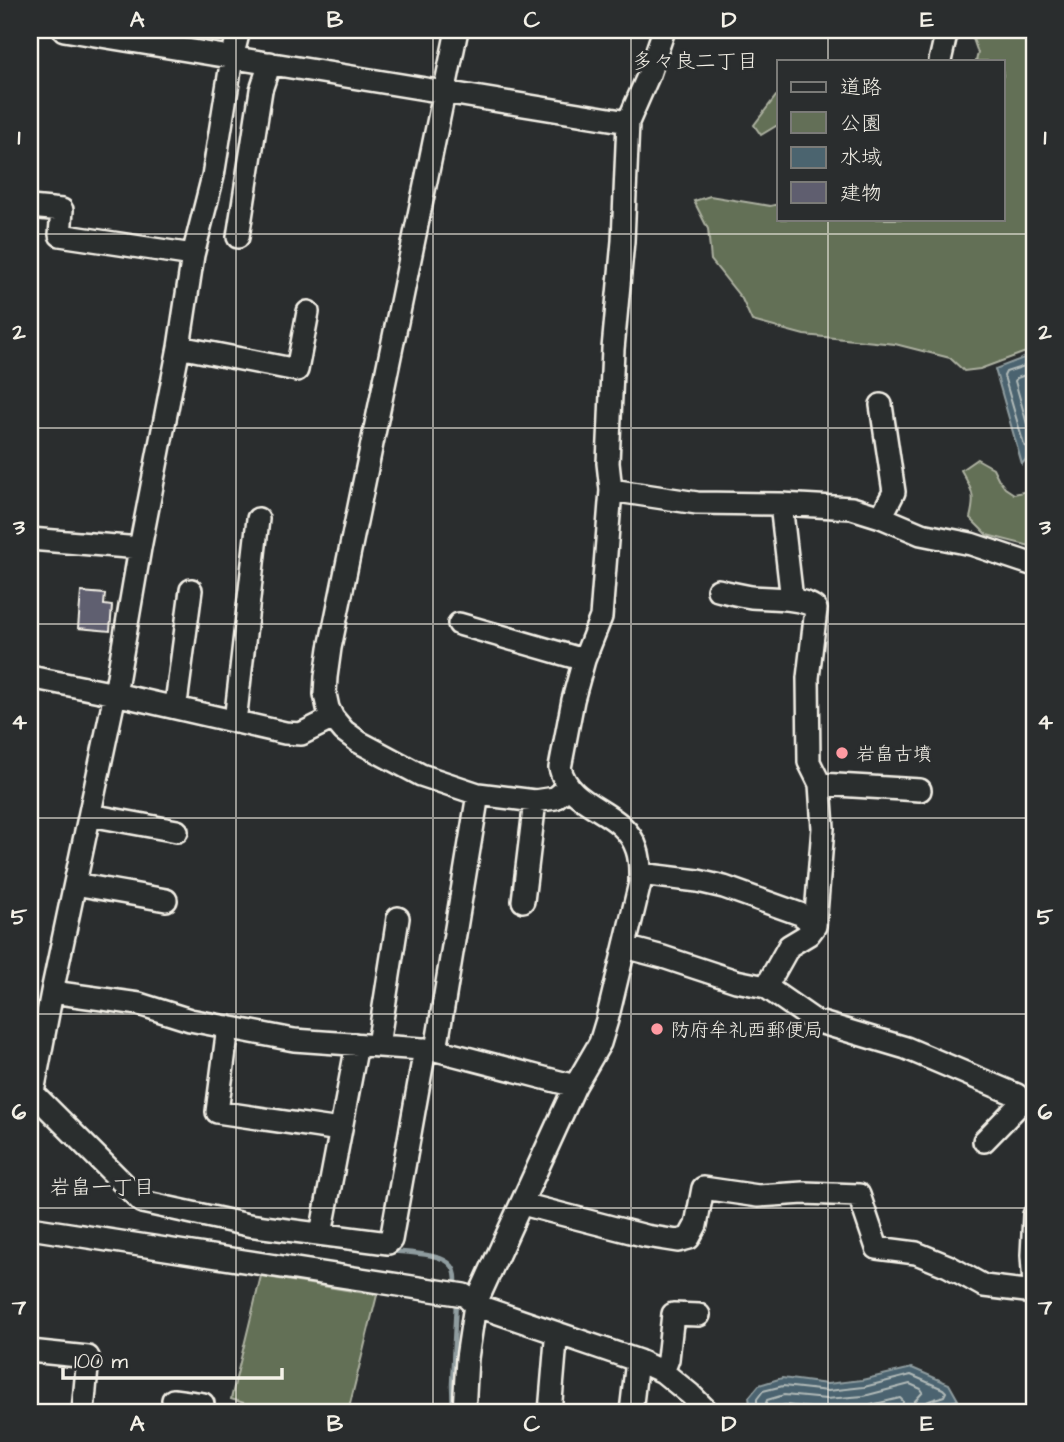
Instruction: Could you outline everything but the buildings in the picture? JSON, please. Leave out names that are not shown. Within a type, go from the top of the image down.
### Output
[{"type":"street","points":[[64,30],[143,36],[232,58],[628,122]]},
{"type":"street","points":[[239,30],[213,176],[193,255],[179,347],[115,694],[31,1097],[142,1202],[248,1225],[388,1243],[391,1240],[430,1049],[478,794]]},
{"type":"street","points":[[457,30],[330,648],[326,677],[328,708],[344,731],[359,742],[421,775],[478,794],[535,801],[555,799],[569,787]]},
{"type":"street","points":[[464,1412],[467,1358],[475,1305],[575,1086],[600,1043],[640,883],[640,862],[630,835],[611,816],[581,799],[569,787],[560,768],[573,700],[584,660],[601,617],[611,490],[608,450],[613,349],[623,241],[628,122],[664,30]]},
{"type":"street","points":[[940,60],[947,30]]},
{"type":"street","points":[[238,237],[261,90],[270,63]]},
{"type":"street","points":[[30,207],[62,210],[60,235],[193,255]]},
{"type":"street","points":[[179,347],[297,370],[308,312]]},
{"type":"street","points":[[881,405],[894,492],[881,517]]},
{"type":"street","points":[[611,490],[697,503],[852,508],[921,534],[971,544],[1034,565]]},
{"type":"street","points":[[780,504],[792,600]]},
{"type":"street","points":[[235,722],[258,519]]},
{"type":"street","points":[[30,539],[140,548]]},
{"type":"street","points":[[174,707],[191,590]]},
{"type":"street","points":[[718,590],[792,600],[812,605],[816,609],[808,678],[809,762],[820,783],[823,828],[815,926],[789,946],[766,987]]},
{"type":"street","points":[[458,624],[584,660]]},
{"type":"street","points":[[30,677],[285,733],[301,734],[333,718]]},
{"type":"street","points":[[820,783],[920,790]]},
{"type":"street","points":[[523,901],[535,801]]},
{"type":"street","points":[[90,815],[177,831]]},
{"type":"street","points":[[640,874],[724,887],[800,914],[808,920],[811,930]]},
{"type":"street","points":[[75,884],[166,900]]},
{"type":"street","points":[[377,1045],[398,918]]},
{"type":"street","points":[[625,947],[736,981],[766,987],[814,1021],[906,1048],[1017,1095],[1020,1101],[1017,1107],[984,1141]]},
{"type":"street","points":[[52,992],[139,1004],[190,1020],[294,1040],[430,1049],[575,1086]]},
{"type":"street","points":[[228,1027],[217,1112],[340,1130]]},
{"type":"street","points":[[321,1234],[355,1044]]},
{"type":"street","points":[[523,1202],[646,1236],[678,1241],[689,1238],[695,1225],[703,1188],[758,1196],[804,1192],[859,1195],[877,1248],[916,1253],[948,1266],[984,1286],[1026,1291],[1034,1296]]},
{"type":"street","points":[[1034,1215],[1034,1286]]},
{"type":"street","points":[[30,1228],[464,1295],[475,1305],[639,1360],[663,1372],[708,1412]]},
{"type":"street","points":[[663,1372],[668,1359],[673,1314],[699,1315]]},
{"type":"street","points":[[550,1412],[558,1333]]},
{"type":"street","points":[[30,1351],[88,1357],[83,1412]]},
{"type":"street","points":[[631,1412],[639,1360]]},
{"type":"street","points":[[173,1400],[203,1404],[201,1412]]},
{"type":"green space","points":[[970,30],[1034,30],[1034,351],[980,369],[964,371],[950,358],[895,344],[804,335],[752,321],[742,299],[711,260],[708,229],[694,201],[710,196],[770,206],[777,204],[777,220],[1004,220],[1004,60],[976,60],[978,53]]},
{"type":"green space","points":[[776,96],[777,126],[761,135],[754,125]]},
{"type":"green space","points":[[977,459],[993,468],[1005,488],[1014,494],[1028,491],[1034,493],[1034,547],[987,535],[970,518],[972,493],[961,470]]},
{"type":"green space","points":[[261,1276],[377,1295],[348,1412],[242,1412],[244,1403],[231,1399]]},
{"type":"water","points":[[1034,356],[1034,450],[1022,464],[995,369]]},
{"type":"water","points":[[912,1368],[949,1384],[958,1400],[929,1408],[928,1412],[751,1412],[749,1397],[759,1385],[782,1378],[827,1384],[862,1380]]},
{"type":"waterway","points":[[390,1251],[441,1258],[455,1271],[456,1289]]},
{"type":"waterway","points":[[453,1412],[456,1301]]},
{"type":"place","name":"岩畠古墳","points":[[842,753]]},
{"type":"place","name":"防府牟礼西郵便局","points":[[657,1029]]},
{"type":"district","name":"多々良二丁目","points":[[695,61]]},
{"type":"district","name":"岩畠一丁目","points":[[102,1187]]}]
